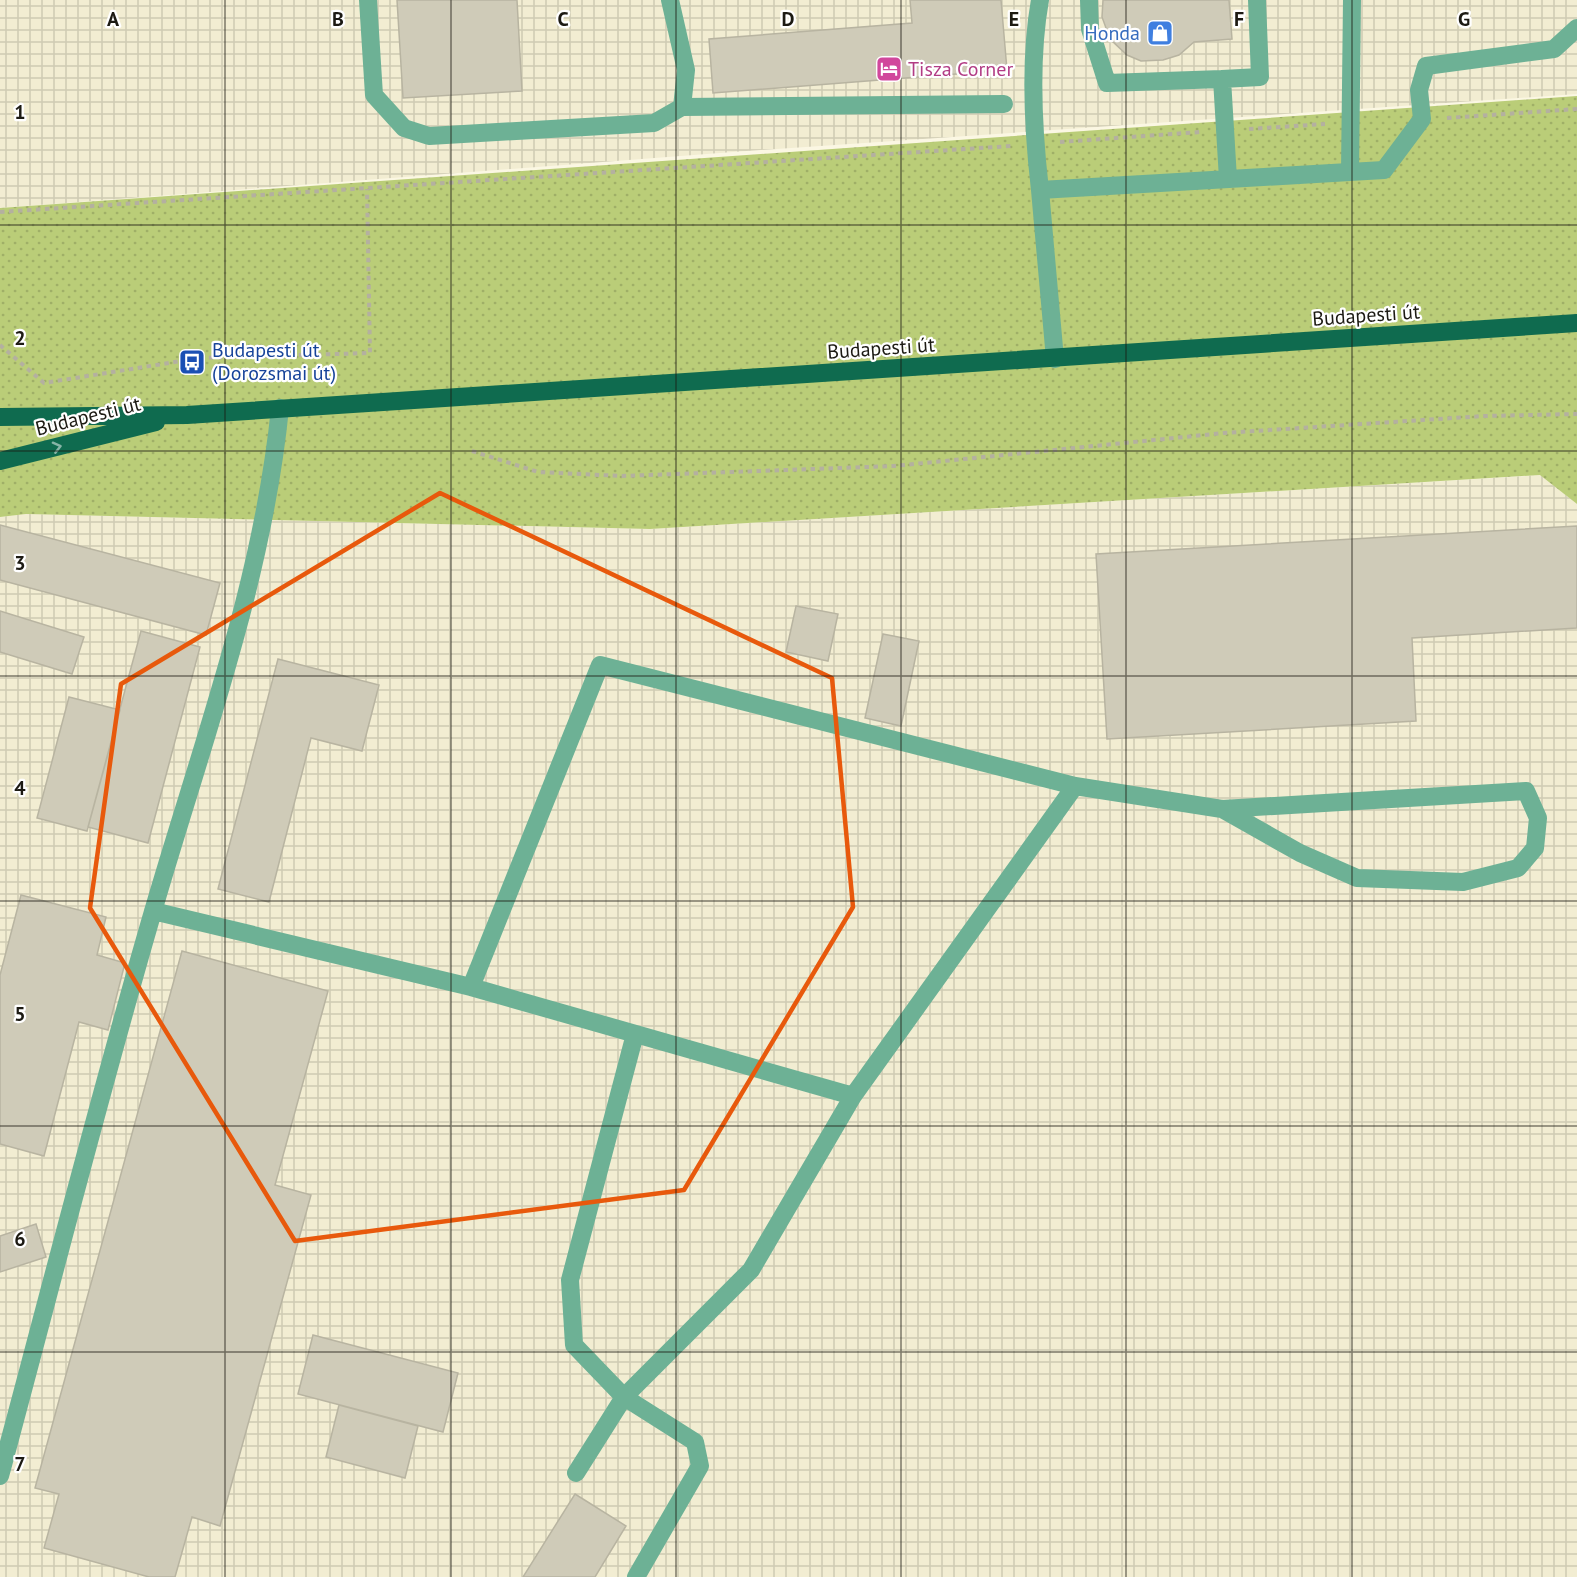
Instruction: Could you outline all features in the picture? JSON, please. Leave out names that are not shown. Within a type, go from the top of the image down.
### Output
[{"type":"main road","name":"Budapesti út","points":[[0,417],[187,415],[1577,323]]},
{"type":"main road","name":"Budapesti út","points":[[0,461],[187,415]]},
{"type":"lane","points":[[368,0],[374,95],[404,128],[429,136],[654,123],[682,107],[1004,104]]},
{"type":"lane","points":[[670,0],[686,70],[682,107]]},
{"type":"lane","points":[[1040,0],[1036,23],[1035,144],[1055,359]]},
{"type":"lane","points":[[1089,0],[1090,29],[1107,82],[1260,77],[1257,0]]},
{"type":"lane","points":[[1350,172],[1352,0]]},
{"type":"lane","points":[[1040,190],[1384,170],[1422,119],[1419,90],[1426,66],[1554,49],[1577,28]]},
{"type":"lane","points":[[1222,79],[1228,179]]},
{"type":"lane","points":[[0,1476],[153,911],[242,615],[273,473],[280,408]]},
{"type":"lane","points":[[471,987],[600,665],[1075,786],[1222,809],[1526,791],[1538,818],[1535,848],[1518,868],[1463,882],[1357,878],[1300,853],[1222,809]]},
{"type":"lane","points":[[576,1473],[624,1396],[751,1270],[852,1096],[1075,786]]},
{"type":"lane","points":[[153,911],[471,987],[852,1096]]},
{"type":"lane","points":[[635,1034],[570,1280],[574,1346],[624,1396],[695,1442],[700,1466],[636,1577]]},
{"type":"path","points":[[1422,119],[1577,109]]},
{"type":"path","points":[[0,212],[1351,123]]},
{"type":"path","points":[[0,345],[44,383],[200,358],[370,352],[367,189]]},
{"type":"path","points":[[472,451],[538,472],[622,476],[894,466],[1224,433],[1484,416],[1577,414]]},
{"type":"highlighted area","points":[[440,493],[832,678],[853,907],[684,1190],[295,1241],[90,908],[121,684]]},
{"type":"shaded area","points":[[0,0],[1577,0],[1577,94],[733,152],[0,208]]},
{"type":"shaded area","points":[[1541,475],[1577,504],[1577,1577],[0,1577],[0,517],[26,514],[650,529]]},
{"type":"green space","points":[[1577,96],[1577,504],[1540,475],[650,529],[26,514],[0,517],[0,208]]},
{"type":"building","points":[[397,0],[517,0],[522,91],[403,98]]},
{"type":"building","points":[[910,0],[1001,0],[1007,70],[713,93],[709,39],[912,23]]},
{"type":"building","points":[[1103,0],[1229,0],[1232,39],[1194,42],[1179,55],[1163,60],[1141,61],[1127,55],[1110,39],[1102,17]]},
{"type":"building","points":[[0,525],[220,583],[206,635],[0,580]]},
{"type":"building","points":[[1577,526],[1577,628],[1412,638],[1416,721],[1107,739],[1096,554]]},
{"type":"building","points":[[796,606],[838,614],[828,661],[786,652]]},
{"type":"building","points":[[0,611],[84,637],[72,674],[0,652]]},
{"type":"building","points":[[141,631],[200,647],[148,843],[88,827]]},
{"type":"building","points":[[883,634],[919,641],[901,726],[865,718]]},
{"type":"building","points":[[278,659],[379,685],[362,751],[311,738],[269,902],[218,889]]},
{"type":"building","points":[[69,697],[120,710],[87,831],[37,818]]},
{"type":"building","points":[[21,895],[106,917],[97,955],[125,963],[108,1030],[79,1022],[44,1156],[0,1144],[0,975]]},
{"type":"building","points":[[182,951],[328,991],[275,1185],[311,1195],[220,1526],[192,1517],[175,1577],[149,1577],[44,1548],[59,1494],[35,1488]]},
{"type":"building","points":[[36,1224],[46,1257],[0,1272],[0,1236]]},
{"type":"building","points":[[313,1335],[458,1373],[443,1432],[298,1394]]},
{"type":"building","points":[[339,1405],[418,1426],[405,1478],[326,1457]]},
{"type":"building","points":[[575,1494],[626,1526],[595,1577],[523,1577]]},
{"type":"place","name":"Honda","points":[[1160,33]]},
{"type":"place","name":"Tisza Corner","points":[[889,69]]},
{"type":"place","name":"Budapesti út (Dorozsmai út)","points":[[192,362]]}]
